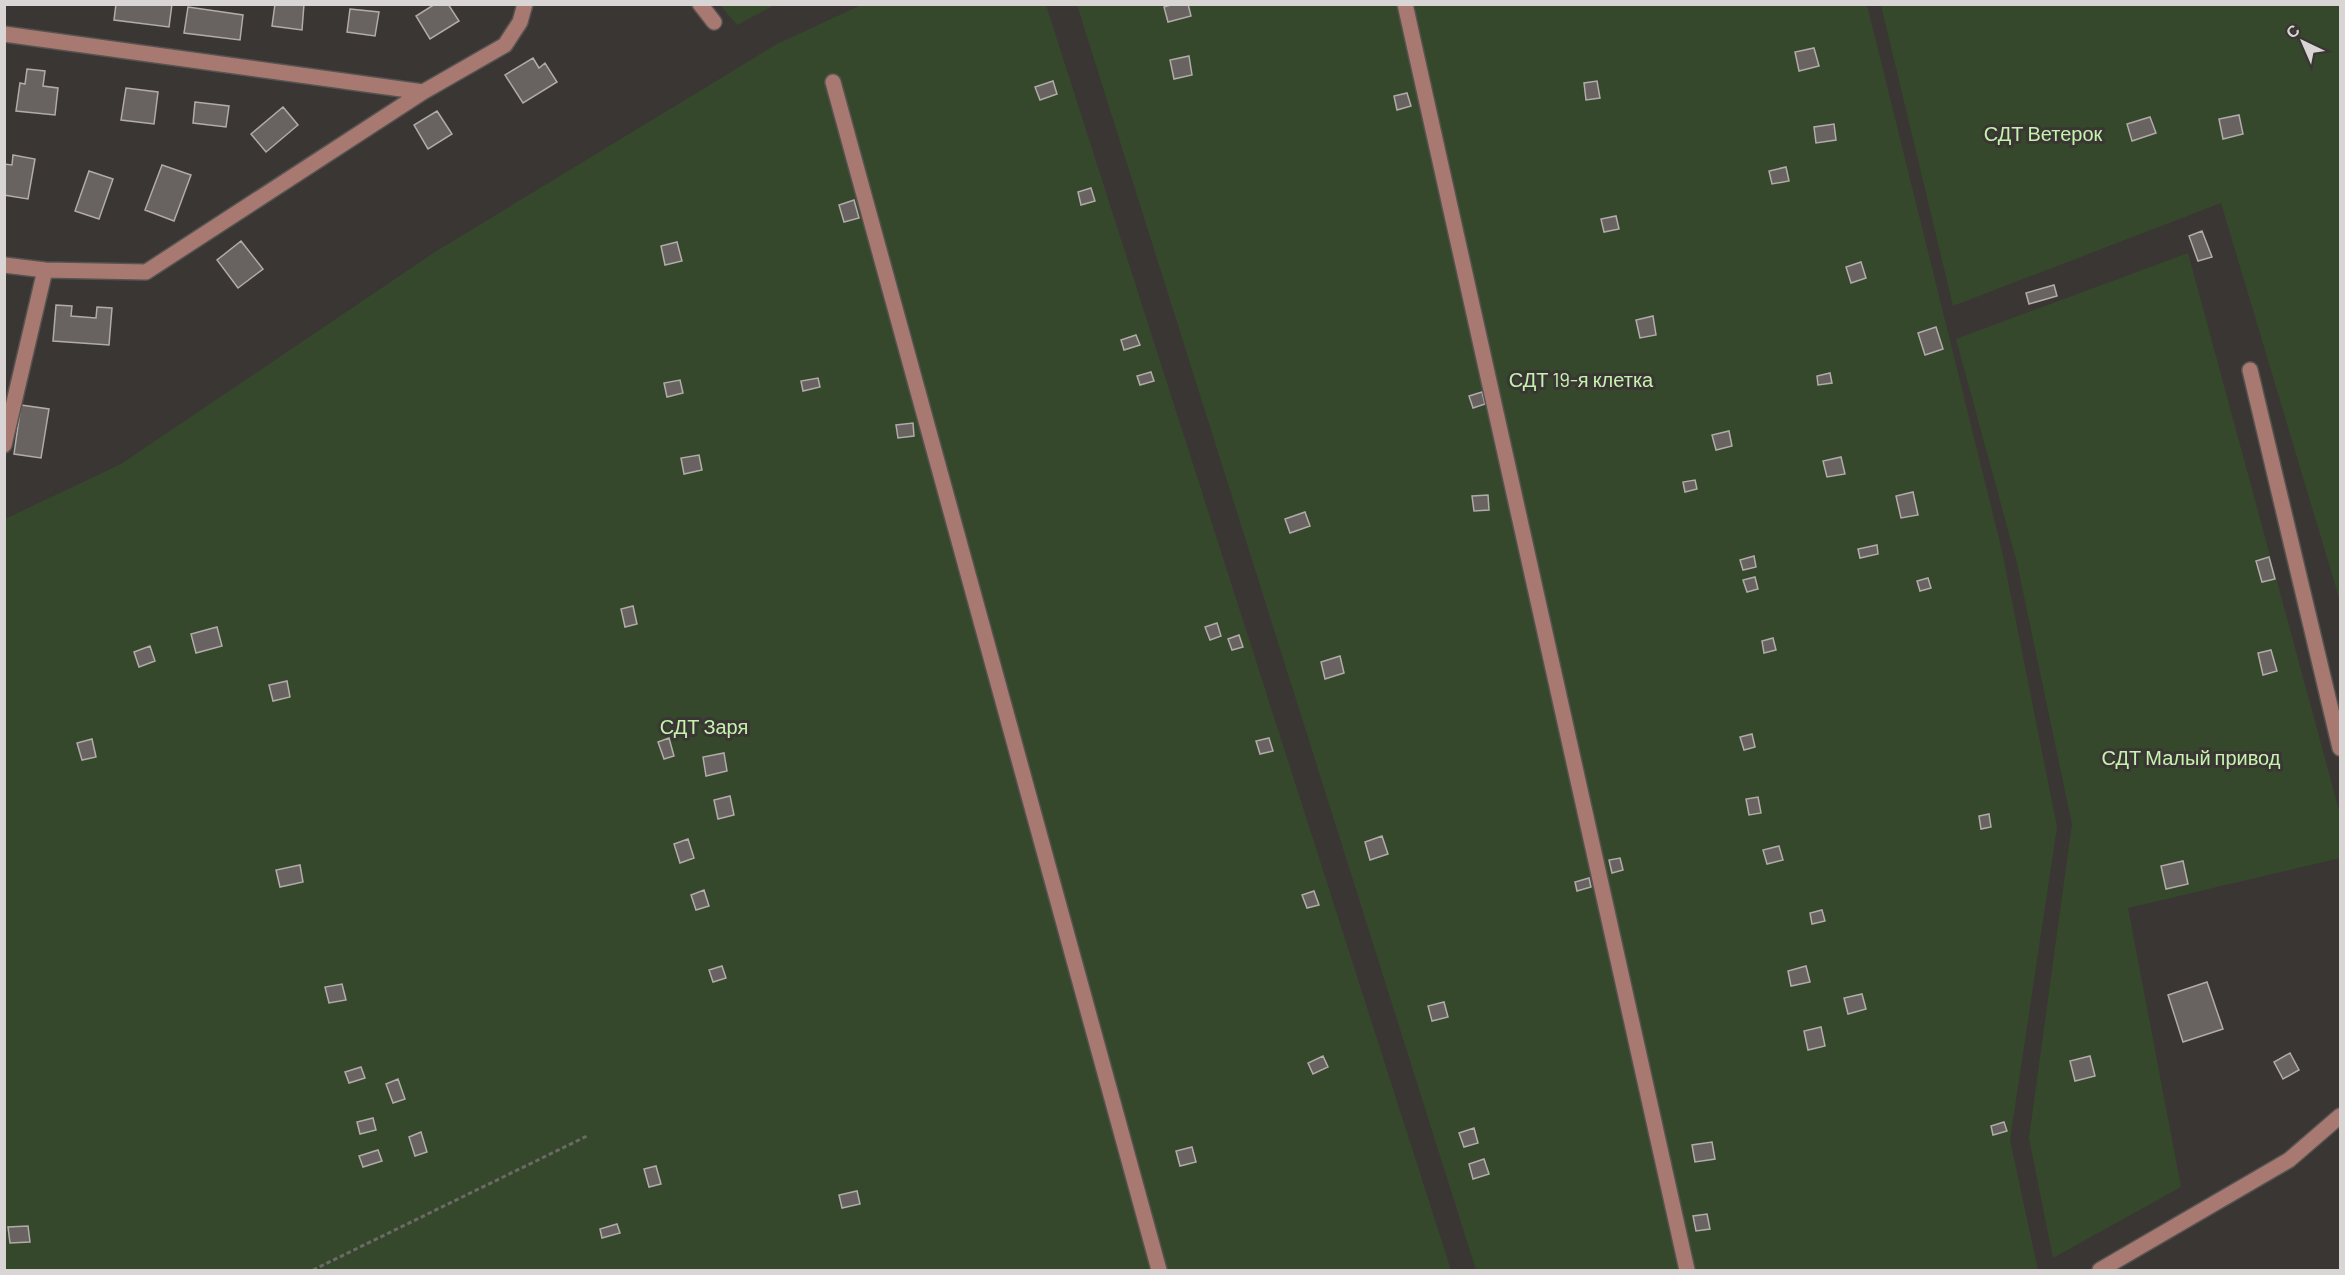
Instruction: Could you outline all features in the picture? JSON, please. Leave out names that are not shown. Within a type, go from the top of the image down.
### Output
[{"type":"street","points":[[4,265],[45,270],[146,272],[423,92],[506,45],[520,22],[525,4]]},
{"type":"street","points":[[700,4],[714,22]]},
{"type":"street","points":[[1405,4],[1687,1270]]},
{"type":"street","points":[[4,34],[423,92]]},
{"type":"street","points":[[833,82],[1160,1270]]},
{"type":"street","points":[[4,445],[45,270]]},
{"type":"street","points":[[2250,370],[2340,748]]},
{"type":"street","points":[[2100,1270],[2289,1160],[2316,1140],[2340,1116]]},
{"type":"path","points":[[313,1270],[587,1136]]},
{"type":"green space","points":[[720,5],[775,5],[737,25]]},
{"type":"green space","name":"СДТ Заря","points":[[861,5],[1046,5],[1451,1270],[5,1270],[5,519],[121,464],[435,252],[777,44]]},
{"type":"green space","name":"СДТ 19-я клетка","points":[[1077,5],[1867,5],[2002,551],[2057,827],[2010,1140],[2038,1270],[1476,1270]]},
{"type":"green space","name":"СДТ Ветерок","points":[[1881,5],[2340,5],[2340,601],[2221,203],[1953,306]]},
{"type":"green space","name":"СДТ Малый привод","points":[[2188,253],[2340,814],[2340,858],[2128,908],[2181,1187],[2053,1258],[2029,1138],[2072,824],[2017,563],[1956,339]]},
{"type":"building","points":[[116,4],[172,4],[169,27],[114,20]]},
{"type":"building","points":[[275,4],[304,4],[302,30],[272,26]]},
{"type":"building","points":[[435,4],[448,4],[459,21],[430,39],[416,16]]},
{"type":"building","points":[[1188,4],[1191,16],[1168,22],[1164,7]]},
{"type":"building","points":[[188,7],[243,15],[240,40],[184,33]]},
{"type":"building","points":[[350,9],[379,12],[375,36],[347,32]]},
{"type":"building","points":[[1814,48],[1819,66],[1799,71],[1795,52]]},
{"type":"building","points":[[1189,56],[1192,75],[1174,79],[1170,60]]},
{"type":"building","points":[[533,58],[539,68],[545,63],[557,82],[523,103],[505,75]]},
{"type":"building","points":[[27,69],[45,71],[43,86],[58,88],[55,115],[16,111],[20,83],[25,84]]},
{"type":"building","points":[[1053,81],[1057,94],[1040,100],[1035,87]]},
{"type":"building","points":[[1597,81],[1600,98],[1586,100],[1584,83]]},
{"type":"building","points":[[126,88],[158,92],[154,124],[121,120]]},
{"type":"building","points":[[1407,93],[1411,106],[1397,110],[1394,96]]},
{"type":"building","points":[[195,102],[229,106],[226,127],[193,123]]},
{"type":"building","points":[[283,107],[298,125],[266,152],[251,134]]},
{"type":"building","points":[[437,111],[452,134],[428,149],[414,125]]},
{"type":"building","points":[[2239,115],[2243,134],[2223,139],[2219,119]]},
{"type":"building","points":[[2150,117],[2156,133],[2132,141],[2127,124]]},
{"type":"building","points":[[1834,124],[1836,140],[1816,143],[1814,127]]},
{"type":"building","points":[[13,155],[35,159],[28,199],[4,195],[4,164],[12,165]]},
{"type":"building","points":[[162,165],[191,175],[174,221],[145,210]]},
{"type":"building","points":[[1786,167],[1789,181],[1772,184],[1769,171]]},
{"type":"building","points":[[89,171],[113,179],[99,219],[75,211]]},
{"type":"building","points":[[1091,188],[1095,201],[1081,205],[1078,192]]},
{"type":"building","points":[[854,200],[859,218],[844,222],[839,205]]},
{"type":"building","points":[[1616,216],[1619,229],[1604,232],[1601,219]]},
{"type":"building","points":[[2202,231],[2212,257],[2198,261],[2189,236]]},
{"type":"building","points":[[241,241],[263,269],[238,288],[217,260]]},
{"type":"building","points":[[677,242],[682,261],[665,265],[661,246]]},
{"type":"building","points":[[1861,262],[1866,278],[1851,283],[1846,267]]},
{"type":"building","points":[[2054,285],[2057,296],[2029,304],[2026,293]]},
{"type":"building","points":[[56,305],[72,306],[71,316],[96,318],[97,307],[112,308],[109,345],[53,341]]},
{"type":"building","points":[[1653,316],[1656,335],[1640,338],[1636,320]]},
{"type":"building","points":[[1936,327],[1943,349],[1925,355],[1918,333]]},
{"type":"building","points":[[1136,335],[1140,345],[1124,350],[1121,340]]},
{"type":"building","points":[[1151,372],[1154,381],[1140,385],[1137,376]]},
{"type":"building","points":[[1830,373],[1832,383],[1818,385],[1817,376]]},
{"type":"building","points":[[818,378],[820,387],[803,391],[801,381]]},
{"type":"building","points":[[680,380],[683,393],[667,397],[664,383]]},
{"type":"building","points":[[1482,392],[1485,404],[1473,408],[1469,396]]},
{"type":"building","points":[[21,405],[49,409],[41,458],[14,454]]},
{"type":"building","points":[[913,423],[914,436],[898,438],[896,425]]},
{"type":"building","points":[[1729,431],[1732,446],[1716,450],[1712,435]]},
{"type":"building","points":[[699,455],[702,470],[684,474],[681,458]]},
{"type":"building","points":[[1841,457],[1845,474],[1827,477],[1823,461]]},
{"type":"building","points":[[1695,480],[1697,489],[1685,492],[1683,482]]},
{"type":"building","points":[[1913,492],[1918,515],[1901,518],[1896,496]]},
{"type":"building","points":[[1488,495],[1489,510],[1474,511],[1472,496]]},
{"type":"building","points":[[1305,512],[1310,526],[1290,533],[1285,519]]},
{"type":"building","points":[[1877,545],[1878,554],[1860,558],[1858,549]]},
{"type":"building","points":[[1754,556],[1756,567],[1743,570],[1740,560]]},
{"type":"building","points":[[2269,557],[2275,579],[2262,582],[2256,561]]},
{"type":"building","points":[[1755,577],[1758,589],[1747,592],[1743,580]]},
{"type":"building","points":[[1928,578],[1931,588],[1920,591],[1917,581]]},
{"type":"building","points":[[633,606],[637,624],[625,627],[621,609]]},
{"type":"building","points":[[1217,623],[1221,636],[1210,640],[1205,627]]},
{"type":"building","points":[[217,627],[222,646],[196,653],[191,634]]},
{"type":"building","points":[[1239,635],[1243,647],[1232,650],[1228,639]]},
{"type":"building","points":[[1773,638],[1776,650],[1764,653],[1762,641]]},
{"type":"building","points":[[150,646],[155,661],[139,667],[134,652]]},
{"type":"building","points":[[2271,650],[2277,671],[2263,675],[2258,653]]},
{"type":"building","points":[[1340,656],[1344,673],[1325,679],[1321,662]]},
{"type":"building","points":[[287,681],[290,697],[273,701],[269,685]]},
{"type":"building","points":[[1752,734],[1755,747],[1744,750],[1740,737]]},
{"type":"building","points":[[669,738],[674,756],[664,759],[658,742]]},
{"type":"building","points":[[1269,738],[1273,751],[1260,754],[1256,741]]},
{"type":"building","points":[[92,739],[96,757],[82,760],[77,743]]},
{"type":"building","points":[[724,753],[727,771],[706,776],[703,757]]},
{"type":"building","points":[[730,796],[734,815],[718,819],[714,800]]},
{"type":"building","points":[[1758,797],[1761,813],[1749,815],[1746,799]]},
{"type":"building","points":[[1989,814],[1991,827],[1981,829],[1979,816]]},
{"type":"building","points":[[1382,836],[1388,854],[1370,860],[1365,842]]},
{"type":"building","points":[[688,839],[694,858],[680,863],[674,844]]},
{"type":"building","points":[[1779,846],[1783,860],[1767,864],[1763,850]]},
{"type":"building","points":[[1620,858],[1623,870],[1612,873],[1609,860]]},
{"type":"building","points":[[2183,861],[2188,884],[2166,889],[2161,866]]},
{"type":"building","points":[[300,865],[303,882],[280,887],[276,870]]},
{"type":"building","points":[[1589,878],[1591,887],[1577,891],[1575,882]]},
{"type":"building","points":[[704,890],[709,906],[696,910],[691,895]]},
{"type":"building","points":[[1314,891],[1319,905],[1307,908],[1302,895]]},
{"type":"building","points":[[1822,910],[1825,921],[1812,924],[1810,913]]},
{"type":"building","points":[[722,966],[726,978],[713,982],[709,970]]},
{"type":"building","points":[[1806,966],[1810,982],[1791,986],[1788,971]]},
{"type":"building","points":[[2207,982],[2223,1029],[2183,1042],[2168,995]]},
{"type":"building","points":[[342,984],[346,1000],[329,1003],[325,987]]},
{"type":"building","points":[[1862,994],[1866,1009],[1848,1014],[1844,998]]},
{"type":"building","points":[[1444,1002],[1448,1017],[1432,1021],[1428,1006]]},
{"type":"building","points":[[1821,1027],[1825,1046],[1808,1050],[1804,1031]]},
{"type":"building","points":[[2290,1053],[2299,1070],[2283,1079],[2274,1062]]},
{"type":"building","points":[[1323,1056],[1328,1067],[1313,1074],[1308,1063]]},
{"type":"building","points":[[2090,1056],[2095,1076],[2075,1081],[2070,1061]]},
{"type":"building","points":[[361,1067],[365,1078],[349,1083],[345,1072]]},
{"type":"building","points":[[398,1079],[405,1099],[393,1103],[386,1084]]},
{"type":"building","points":[[373,1118],[376,1130],[360,1134],[357,1122]]},
{"type":"building","points":[[2004,1122],[2007,1131],[1993,1135],[1991,1126]]},
{"type":"building","points":[[1474,1128],[1478,1143],[1464,1147],[1459,1133]]},
{"type":"building","points":[[421,1132],[427,1152],[415,1156],[409,1137]]},
{"type":"building","points":[[1712,1142],[1715,1159],[1695,1162],[1692,1145]]},
{"type":"building","points":[[1192,1147],[1196,1162],[1180,1166],[1176,1151]]},
{"type":"building","points":[[378,1150],[382,1161],[363,1167],[359,1156]]},
{"type":"building","points":[[1484,1159],[1489,1174],[1473,1179],[1469,1164]]},
{"type":"building","points":[[656,1166],[661,1184],[649,1187],[644,1169]]},
{"type":"building","points":[[857,1191],[860,1204],[842,1208],[839,1195]]},
{"type":"building","points":[[1707,1214],[1710,1229],[1696,1231],[1693,1216]]},
{"type":"building","points":[[617,1224],[620,1233],[602,1238],[600,1229]]},
{"type":"building","points":[[28,1226],[30,1242],[10,1243],[8,1227]]}]
